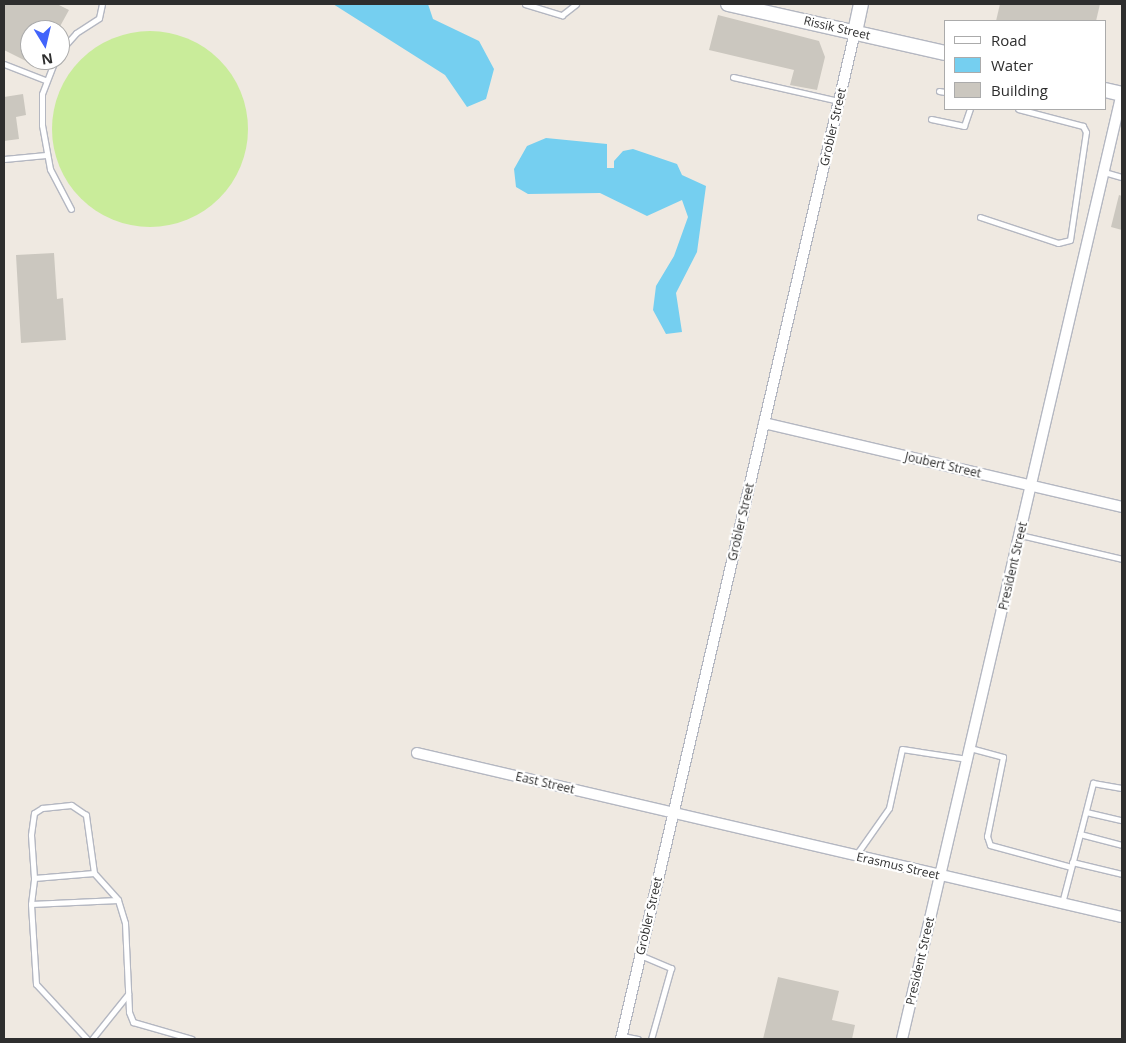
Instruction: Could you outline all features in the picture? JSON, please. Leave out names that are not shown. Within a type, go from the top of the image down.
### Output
[{"type":"main road","name":"Rissik Street","points":[[728,4],[944,53]]},
{"type":"main road","name":"Grobler Street","points":[[855,32],[861,4]]},
{"type":"main road","points":[[1106,90],[1122,94]]},
{"type":"street","name":"Grobler Street","points":[[621,1038],[855,32]]},
{"type":"street","name":"President Street","points":[[902,1039],[1122,94]]},
{"type":"street","name":"Joubert Street","points":[[764,423],[1122,507]]},
{"type":"street","name":"East Street","points":[[417,753],[673,813]]},
{"type":"street","name":"Erasmus Street","points":[[673,813],[1122,917]]},
{"type":"lane","points":[[70,40],[76,33],[99,18],[102,4]]},
{"type":"lane","points":[[526,4],[562,14],[576,4]]},
{"type":"lane","points":[[4,64],[45,80]]},
{"type":"lane","points":[[50,70],[45,80],[41,107],[46,155],[57,187],[71,209]]},
{"type":"lane","points":[[732,77],[838,101]]},
{"type":"lane","points":[[931,119],[964,126],[970,110]]},
{"type":"lane","points":[[980,217],[1058,244],[1070,240],[1086,132],[1083,126],[1022,110]]},
{"type":"lane","points":[[4,159],[46,155]]},
{"type":"lane","points":[[1104,172],[1122,177]]},
{"type":"lane","points":[[1020,535],[1122,559]]},
{"type":"lane","points":[[856,856],[889,808],[902,749],[969,753],[1000,756],[1004,761],[987,836],[990,845],[1122,874]]},
{"type":"lane","points":[[1062,903],[1093,783],[1122,788]]},
{"type":"lane","points":[[87,1039],[36,984],[31,904],[34,878],[32,820],[34,813],[52,806],[72,805],[86,815],[94,873],[118,900],[126,923],[128,994],[133,1022],[192,1039]]},
{"type":"lane","points":[[1086,812],[1122,820]]},
{"type":"lane","points":[[1080,834],[1122,845]]},
{"type":"lane","points":[[34,878],[94,873]]},
{"type":"lane","points":[[31,904],[118,900]]},
{"type":"lane","points":[[640,955],[671,968],[651,1039]]},
{"type":"lane","points":[[92,1039],[128,994]]},
{"type":"lane","points":[[621,1038],[638,1039]]},
{"type":"green space","points":[[160,31],[188,38],[205,47],[220,59],[232,74],[241,91],[247,110],[247,148],[241,167],[232,184],[220,199],[205,211],[188,220],[169,226],[140,227],[112,220],[95,211],[80,199],[68,184],[59,167],[53,148],[52,119],[59,91],[68,74],[80,59],[95,47],[112,38],[131,32]]},
{"type":"water","points":[[333,4],[428,4],[433,19],[479,41],[494,69],[486,99],[467,107],[445,75]]},
{"type":"water","points":[[546,138],[607,144],[607,168],[614,168],[614,161],[623,151],[633,149],[677,164],[682,175],[706,186],[697,252],[676,293],[682,332],[666,334],[653,310],[656,286],[674,256],[688,217],[682,200],[647,216],[600,193],[528,194],[516,187],[514,169],[527,146]]},
{"type":"building","points":[[4,4],[57,4],[69,10],[64,20],[20,20],[20,58],[4,50]]},
{"type":"building","points":[[1000,4],[1100,4],[1096,20],[996,20]]},
{"type":"building","points":[[718,15],[819,41],[825,57],[817,90],[790,85],[794,70],[709,50]]},
{"type":"building","points":[[23,94],[26,115],[16,117],[19,139],[4,141],[4,97]]},
{"type":"building","points":[[1119,195],[1122,196],[1122,230],[1111,227]]},
{"type":"building","points":[[54,253],[57,299],[63,298],[66,340],[21,343],[16,255]]},
{"type":"building","points":[[778,977],[839,991],[832,1020],[855,1025],[852,1039],[763,1039]]}]
